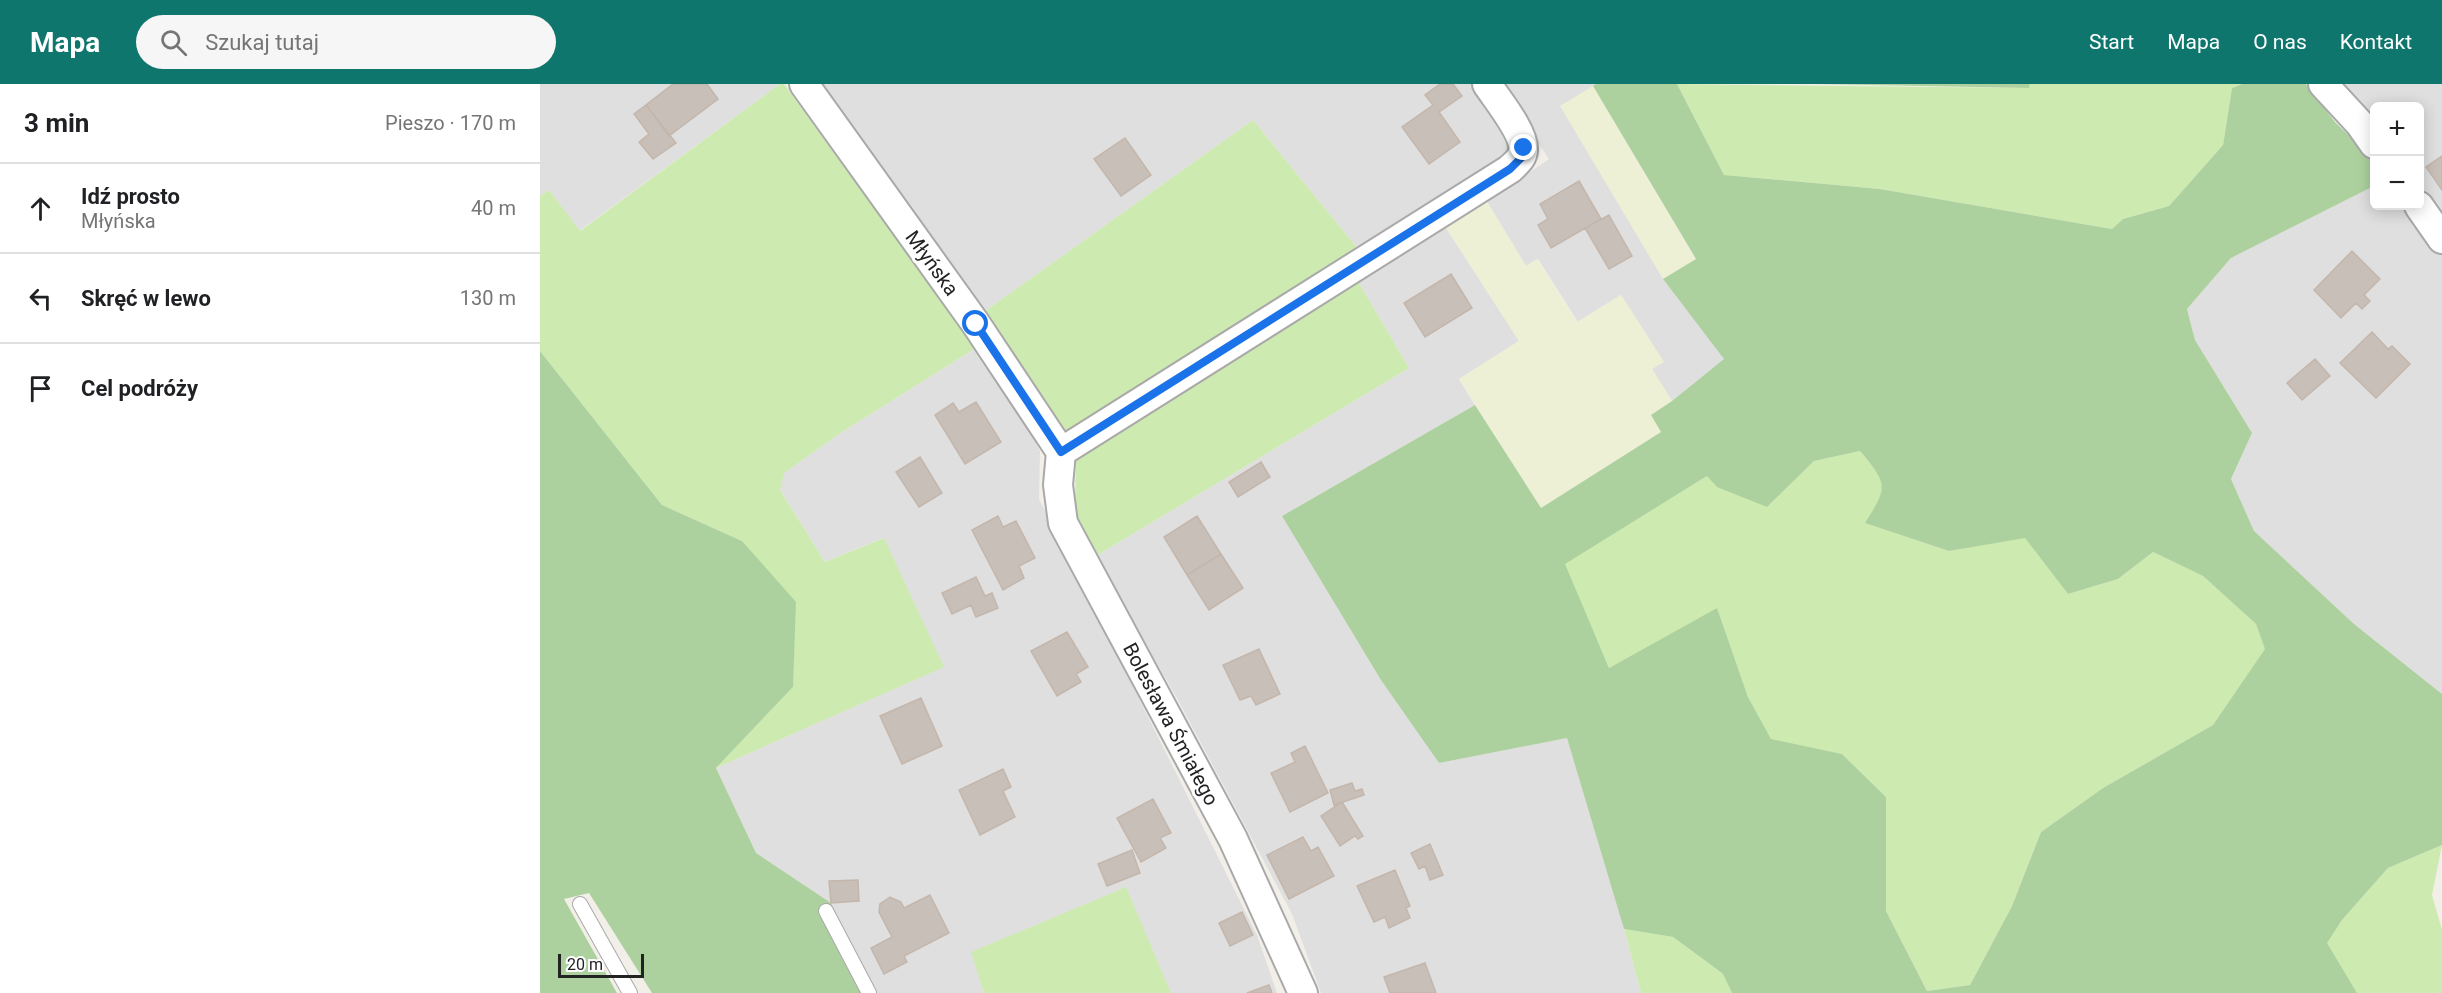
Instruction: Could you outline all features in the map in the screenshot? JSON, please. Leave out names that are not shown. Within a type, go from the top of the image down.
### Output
[{"type":"street","name":"Młyńska","points":[[804,84],[976,324],[1059,449]]},
{"type":"street","points":[[1059,449],[1510,169],[1521,158],[1524,148],[1520,135],[1486,84]]},
{"type":"street","points":[[2323,84],[2370,138]]},
{"type":"street","points":[[2422,210],[2442,239]]},
{"type":"street","name":"Bolesława Śmiałego","points":[[1059,449],[1058,485],[1063,523],[1233,839],[1303,993]]},
{"type":"lane","points":[[580,904],[630,993]]},
{"type":"lane","points":[[826,911],[868,993]]},
{"type":"shaded area","points":[[540,84],[780,84],[579,231],[549,190],[540,196]]},
{"type":"shaded area","points":[[812,84],[1473,84],[1519,152],[1358,249],[1253,120],[981,314]]},
{"type":"shaded area","points":[[1499,84],[1596,84],[1593,86],[1663,279],[1725,359],[1672,401],[1652,369],[1663,361],[1621,295],[1578,322],[1538,259],[1526,266],[1483,195],[1521,178],[1549,159]]},
{"type":"shaded area","points":[[2334,84],[2442,84],[2442,217],[2424,190],[2424,102],[2370,102],[2370,123]]},
{"type":"shaded area","points":[[2370,188],[2370,210],[2415,210],[2442,249],[2442,694],[2354,624],[2254,531],[2231,479],[2252,433],[2195,340],[2187,309],[2231,258]]},
{"type":"shaded area","points":[[1441,220],[1519,341],[1459,379],[1475,405],[1282,516],[1439,763],[1567,738],[1606,862],[1641,993],[1321,993],[1292,914],[1179,702],[1096,556],[1409,368],[1356,278]]},
{"type":"shaded area","points":[[979,346],[1017,406],[1040,451],[1039,499],[1257,935],[1277,993],[1171,993],[1125,888],[972,952],[984,993],[874,993],[831,903],[756,853],[716,768],[943,667],[883,538],[825,562],[774,480],[842,432]]},
{"type":"green space","points":[[780,84],[784,84],[899,242],[979,346],[842,432],[784,473],[780,490],[825,562],[884,538],[944,667],[716,768],[793,687],[742,541],[662,505],[540,351],[540,196],[549,190],[580,231]]},
{"type":"green space","points":[[1596,84],[1677,84],[1724,175],[1880,189],[2112,229],[2123,219],[2169,206],[2223,145],[2232,88],[2242,84],[2306,84],[2335,122],[2370,156],[2370,188],[2231,258],[2187,309],[2195,340],[2252,433],[2231,479],[2254,531],[2354,624],[2442,694],[2442,845],[2388,868],[2342,920],[2327,943],[2357,993],[1732,993],[1723,974],[1673,937],[1624,929],[1567,738],[1439,763],[1381,680],[1282,516],[1475,405],[1541,508],[1661,432],[1651,415],[1724,359],[1663,279],[1696,259],[1593,86]],"holes":[[[1860,451],[1876,471],[1882,486],[1881,493],[1865,523],[1949,551],[2025,538],[2068,594],[2118,579],[2153,552],[2203,576],[2256,624],[2265,649],[2213,725],[2103,788],[2041,832],[2012,906],[1970,985],[1927,991],[1886,911],[1886,797],[1842,754],[1771,739],[1748,697],[1717,608],[1609,668],[1565,564],[1707,476],[1717,487],[1767,507],[1814,461]]]},
{"type":"green space","points":[[1677,84],[2029,88],[2030,84],[2242,84],[2232,88],[2223,145],[2169,206],[2123,219],[2112,229],[1880,189],[1724,175]]},
{"type":"green space","points":[[1815,84],[2030,84],[2029,88]]},
{"type":"green space","points":[[1593,86],[1696,260],[1663,279],[1560,106]]},
{"type":"green space","points":[[1253,120],[1358,249],[1062,437],[981,314]]},
{"type":"green space","points":[[1483,195],[1526,266],[1537,259],[1577,322],[1621,295],[1664,362],[1652,369],[1672,401],[1651,415],[1662,431],[1541,508],[1459,379],[1519,341],[1441,220]]},
{"type":"green space","points":[[1356,278],[1409,368],[1096,556],[1075,513],[1076,451]]},
{"type":"green space","points":[[540,351],[662,505],[742,541],[796,602],[793,687],[716,768],[756,853],[831,903],[874,993],[652,993],[589,893],[564,899],[617,993],[540,993]]},
{"type":"green space","points":[[1860,451],[1876,471],[1882,486],[1879,501],[1866,523],[1949,551],[2025,537],[2068,594],[2118,579],[2153,552],[2203,576],[2256,624],[2266,649],[2213,725],[2103,788],[2041,832],[2012,906],[1970,985],[1927,991],[1886,911],[1886,797],[1842,754],[1771,740],[1748,697],[1717,609],[1609,668],[1564,564],[1707,476],[1767,507],[1814,461]]},
{"type":"green space","points":[[2442,845],[2432,895],[2442,930],[2442,993],[2357,993],[2326,943],[2342,920],[2388,868]]},
{"type":"green space","points":[[1126,887],[1171,993],[984,993],[971,952]]},
{"type":"green space","points":[[1624,929],[1673,937],[1724,975],[1732,993],[1641,993]]},
{"type":"building","points":[[673,84],[707,84],[718,99],[669,136],[646,105]]},
{"type":"building","points":[[1440,84],[1453,84],[1462,96],[1439,112],[1460,142],[1429,164],[1402,127],[1433,105],[1425,95]]},
{"type":"building","points":[[646,105],[676,143],[653,159],[639,142],[649,134],[634,114]]},
{"type":"building","points":[[1125,138],[1151,175],[1121,196],[1094,159]]},
{"type":"building","points":[[2442,156],[2442,190],[2426,167]]},
{"type":"building","points":[[1579,181],[1601,219],[1551,248],[1538,225],[1548,219],[1540,204]]},
{"type":"building","points":[[1609,215],[1632,256],[1609,269],[1585,228]]},
{"type":"building","points":[[2352,251],[2380,279],[2364,295],[2370,301],[2362,309],[2356,303],[2341,318],[2314,290]]},
{"type":"building","points":[[1451,274],[1472,308],[1425,337],[1404,303]]},
{"type":"building","points":[[2372,332],[2388,349],[2392,346],[2410,364],[2376,398],[2340,363]]},
{"type":"building","points":[[2315,359],[2330,376],[2302,400],[2287,383]]},
{"type":"building","points":[[976,402],[1001,442],[965,464],[935,415],[953,403],[959,412]]},
{"type":"building","points":[[920,457],[942,493],[919,507],[896,472]]},
{"type":"building","points":[[1261,462],[1270,477],[1238,497],[1229,482]]},
{"type":"building","points":[[998,516],[1003,527],[1016,521],[1035,558],[1019,566],[1024,578],[1003,590],[972,530]]},
{"type":"building","points":[[1197,516],[1221,554],[1187,575],[1164,537]]},
{"type":"building","points":[[1221,554],[1243,588],[1209,610],[1187,575]]},
{"type":"building","points":[[976,577],[985,596],[992,593],[998,608],[976,617],[971,605],[952,614],[942,593]]},
{"type":"building","points":[[1067,632],[1088,667],[1076,674],[1081,682],[1057,696],[1031,651]]},
{"type":"building","points":[[1259,649],[1280,694],[1256,705],[1251,696],[1240,700],[1223,665]]},
{"type":"building","points":[[921,698],[942,746],[902,764],[880,716]]},
{"type":"building","points":[[1305,746],[1328,793],[1290,812],[1271,773],[1295,762],[1291,753]]},
{"type":"building","points":[[1003,769],[1011,787],[1003,791],[1015,817],[980,835],[959,790]]},
{"type":"building","points":[[1352,783],[1355,791],[1362,789],[1364,795],[1334,805],[1330,790]]},
{"type":"building","points":[[1153,799],[1171,833],[1160,838],[1166,848],[1141,862],[1117,818]]},
{"type":"building","points":[[1342,802],[1363,836],[1358,839],[1355,836],[1340,846],[1321,816]]},
{"type":"building","points":[[1303,837],[1311,851],[1318,847],[1334,876],[1289,899],[1267,855]]},
{"type":"building","points":[[1430,844],[1443,875],[1430,880],[1425,866],[1419,869],[1411,853]]},
{"type":"building","points":[[1132,850],[1140,873],[1107,886],[1098,864]]},
{"type":"building","points":[[1395,870],[1410,906],[1406,908],[1410,918],[1389,928],[1385,917],[1374,922],[1357,886]]},
{"type":"building","points":[[858,880],[859,901],[831,903],[829,881]]},
{"type":"building","points":[[930,895],[949,933],[904,956],[907,962],[884,974],[871,948],[892,937],[879,912],[880,904],[890,897],[901,902],[904,908]]},
{"type":"building","points":[[1242,912],[1253,935],[1230,946],[1219,923]]},
{"type":"building","points":[[1425,963],[1436,993],[1390,993],[1384,977]]},
{"type":"building","points":[[1269,985],[1272,993],[1247,993]]},
{"type":"route","points":[[976,324],[1061,452],[1510,169],[1521,158],[1524,148]]}]
